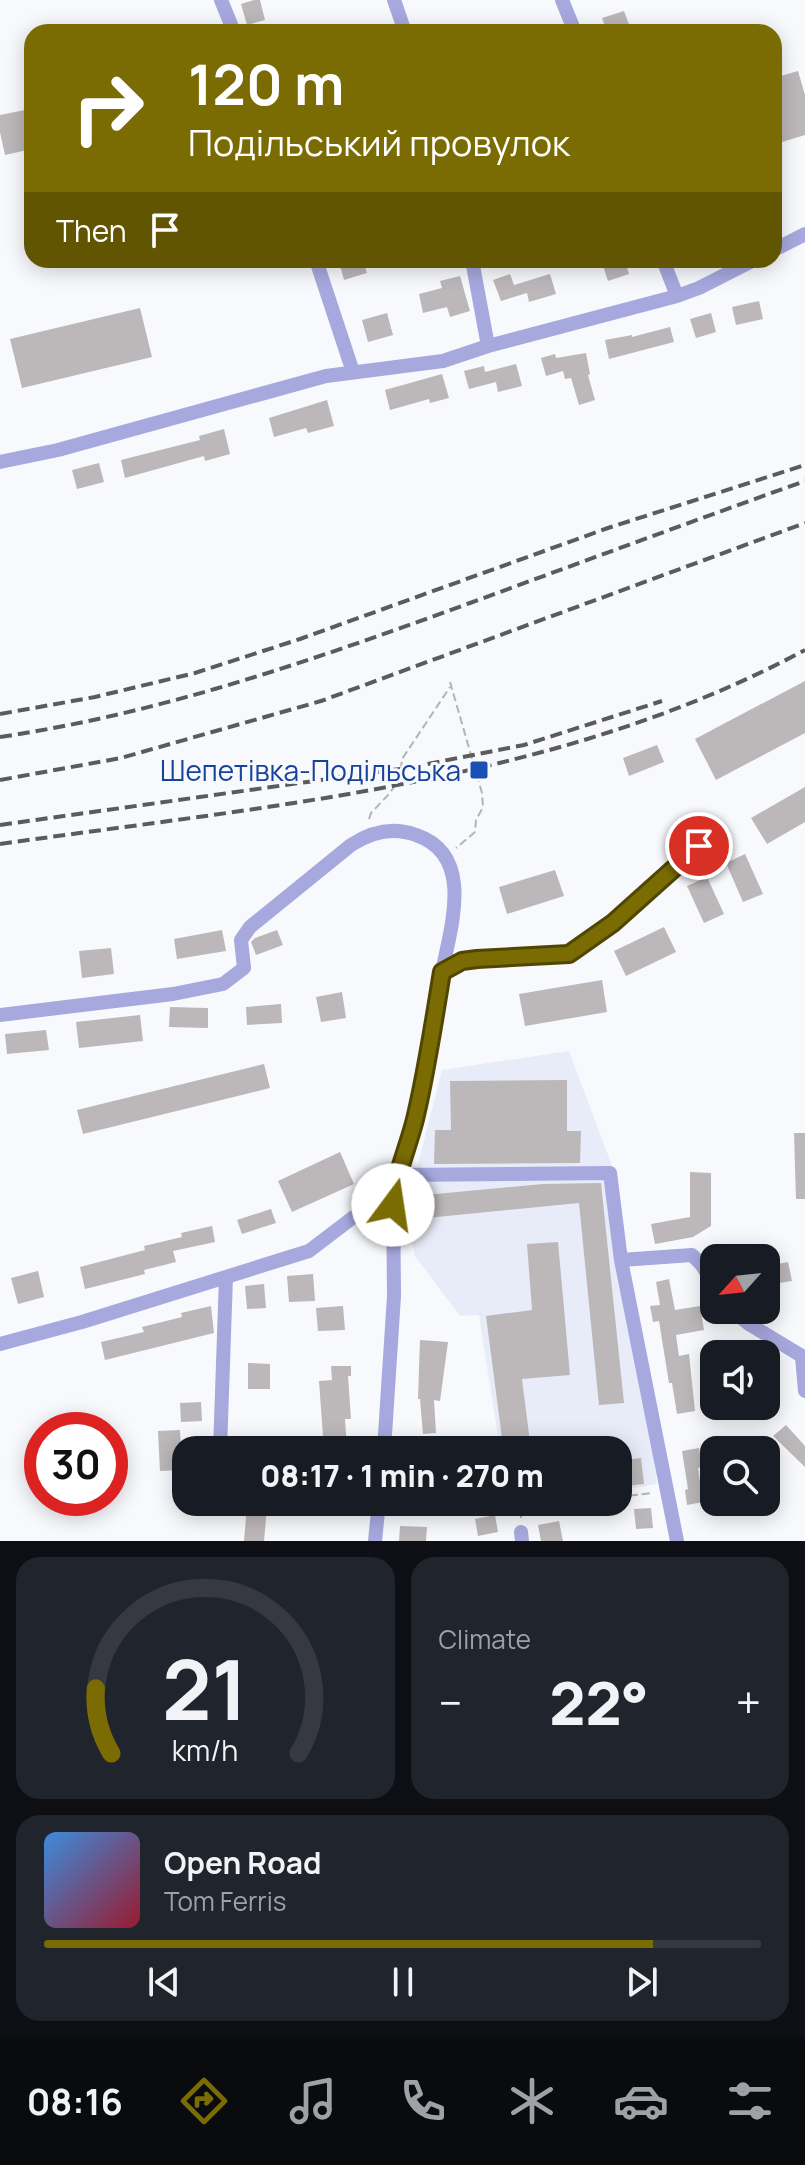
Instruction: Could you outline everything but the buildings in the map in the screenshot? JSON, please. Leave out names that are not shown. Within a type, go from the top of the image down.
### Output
[{"type":"street","points":[[221,0],[231,24]]},
{"type":"street","points":[[394,0],[402,24]]},
{"type":"street","points":[[562,0],[572,24]]},
{"type":"street","points":[[782,246],[805,234]]},
{"type":"street","points":[[319,268],[353,372]]},
{"type":"street","points":[[473,268],[488,346]]},
{"type":"street","points":[[666,268],[677,296]]},
{"type":"street","points":[[0,462],[58,450],[326,376],[443,361],[488,346],[677,296],[738,268]]},
{"type":"street","points":[[0,1015],[173,994],[223,984],[244,968],[241,940],[244,932],[364,836],[393,830],[409,832],[437,844],[454,873],[455,889],[416,1115],[397,1181],[394,1296],[385,1436]]},
{"type":"street","points":[[442,972],[462,961],[569,954],[613,923],[699,846]]},
{"type":"street","points":[[0,1344],[82,1322],[309,1251],[397,1181],[610,1173],[621,1260],[677,1541]]},
{"type":"street","points":[[621,1260],[692,1255],[700,1263]]},
{"type":"street","points":[[220,1436],[226,1277]]},
{"type":"street","points":[[749,1324],[804,1357],[805,1391]]},
{"type":"street","points":[[375,1541],[378,1516]]},
{"type":"path","points":[[364,836],[371,813],[400,777],[402,759],[450,684],[474,764],[483,807],[476,820],[475,832],[446,856]]},
{"type":"path","points":[[632,1495],[668,1491]]},
{"type":"shaded area","points":[[569,1051],[614,1171],[657,1484],[632,1488],[632,1436],[498,1436],[479,1315],[460,1316],[415,1256],[406,1211],[442,1070]]},
{"type":"railway","points":[[0,714],[95,697],[195,673],[300,639],[608,528],[805,465]]},
{"type":"railway","points":[[0,737],[121,714],[297,664],[805,481]]},
{"type":"railway","points":[[0,780],[121,758],[321,701],[805,523]]},
{"type":"railway","points":[[0,844],[309,801],[513,760],[613,731],[710,695],[805,650]]},
{"type":"railway","points":[[0,825],[407,768],[524,745],[662,701]]},
{"type":"place","name":"Шепетівка-Подільська","points":[[479,770]]},
{"type":"route","points":[[393,1205],[393,1187],[400,1175],[416,1115],[442,972],[462,961],[569,954],[613,923],[699,846]]}]
